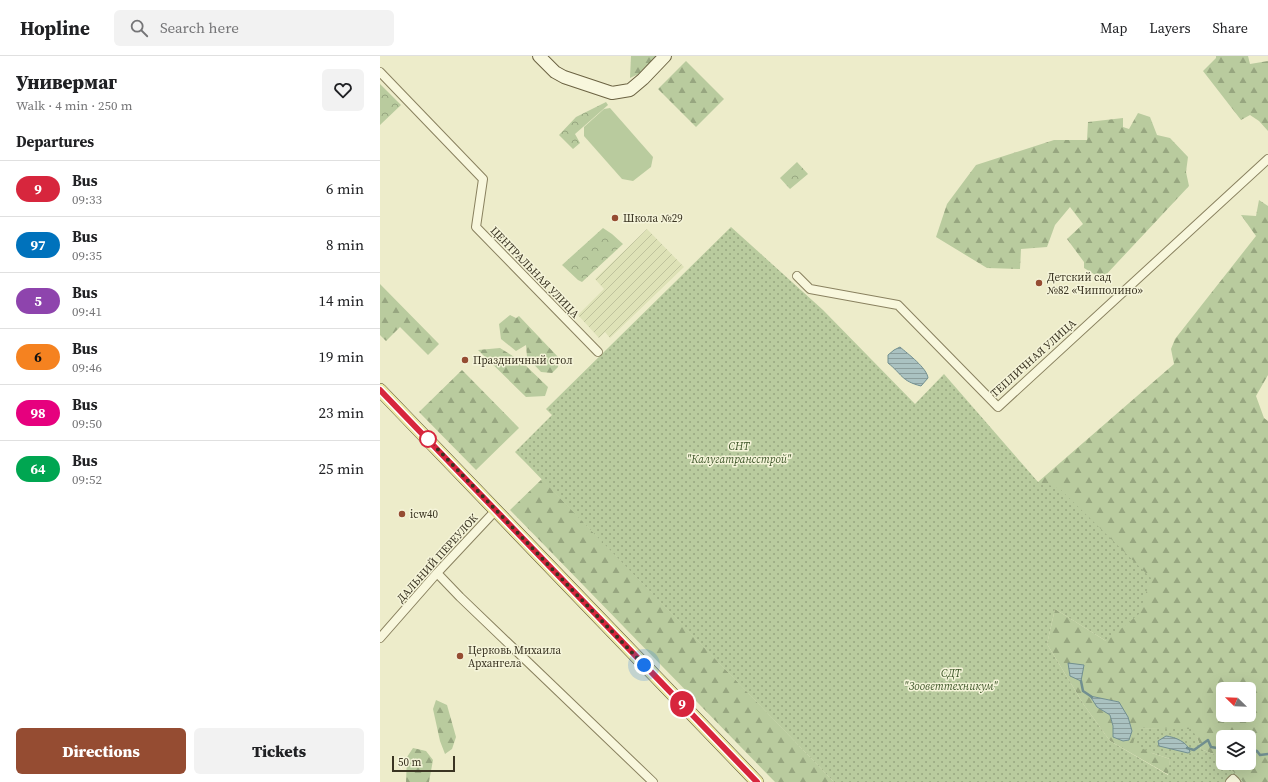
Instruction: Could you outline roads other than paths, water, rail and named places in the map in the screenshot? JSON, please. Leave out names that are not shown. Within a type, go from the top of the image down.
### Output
[{"type":"main road","points":[[380,390],[757,782]]},
{"type":"street","points":[[540,56],[555,72],[564,77],[612,93],[630,90],[665,56]]},
{"type":"street","name":"ЦЕНТРАЛЬНАЯ УЛИЦА","points":[[380,72],[483,179],[476,227],[598,352]]},
{"type":"street","name":"ТЕПЛИЧНАЯ УЛИЦА","points":[[797,276],[810,289],[898,305],[998,407],[1268,159]]},
{"type":"street","name":"ДАЛЬНИЙ ПЕРЕУЛОК","points":[[380,638],[437,573],[496,510]]},
{"type":"street","points":[[437,573],[460,597],[653,782]]},
{"type":"water","points":[[900,347],[917,361],[927,374],[928,378],[921,386],[909,382],[888,363],[888,355]]},
{"type":"water","points":[[1068,663],[1084,665],[1081,681],[1070,676]]},
{"type":"water","points":[[1090,696],[1119,702],[1128,717],[1132,731],[1129,740],[1123,741],[1113,737],[1113,726],[1110,715],[1097,707]]},
{"type":"water","points":[[1166,736],[1177,739],[1187,745],[1190,752],[1188,753],[1159,746],[1158,741]]},
{"type":"waterway","points":[[1081,681],[1083,691],[1092,697]]},
{"type":"waterway","points":[[1187,748],[1194,750],[1208,740],[1211,747],[1216,748]]},
{"type":"waterway","points":[[1256,751],[1260,755],[1268,754]]},
{"type":"place","name":"Школа №29","points":[[615,218]]},
{"type":"place","name":"Детский сад №82 «Чипполино»","points":[[1039,283]]},
{"type":"place","name":"Праздничный стол","points":[[465,360]]},
{"type":"place","name":"icw40","points":[[402,514]]},
{"type":"place","name":"Церковь Михаила Архангела","points":[[460,656]]},
{"type":"park label","name":"СНТ \"Калугатрансстрой\"","points":[[739,452]]},
{"type":"park label","name":"СДТ \"Зооветтехникум\"","points":[[951,679]]}]
